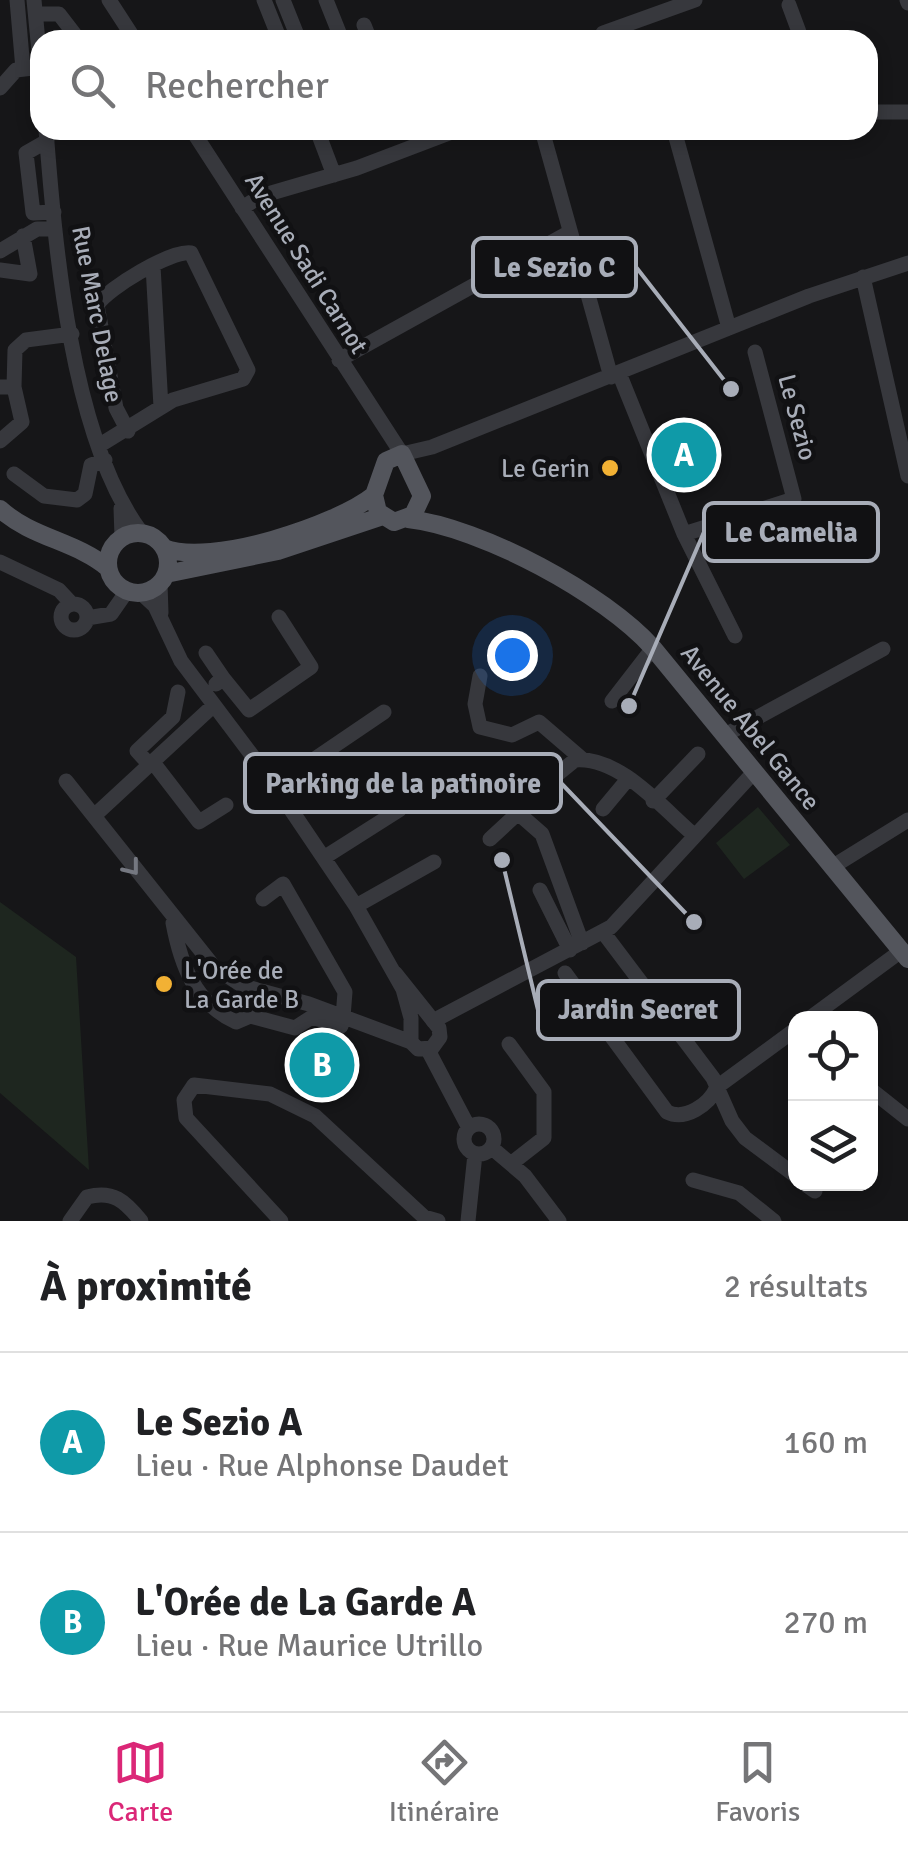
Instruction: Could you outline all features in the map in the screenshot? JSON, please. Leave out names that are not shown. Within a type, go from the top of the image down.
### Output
[{"type":"main road","points":[[0,506],[85,542],[126,537],[185,554],[228,550],[360,507],[400,461],[422,496],[408,519]]},
{"type":"main road","points":[[0,506],[34,534],[84,552],[108,568],[114,582],[134,592],[163,579],[278,551],[382,516],[374,495]]},
{"type":"main road","name":"Avenue Abel Gance","points":[[422,496],[471,536]]},
{"type":"main road","name":"Avenue Abel Gance","points":[[382,516],[394,522],[408,519],[471,536],[617,611],[654,648],[905,955]]},
{"type":"main road","points":[[108,568],[126,537]]},
{"type":"main road","points":[[163,579],[164,548]]},
{"type":"street","points":[[16,0],[23,69]]},
{"type":"street","points":[[109,0],[128,30]]},
{"type":"street","points":[[264,0],[276,30]]},
{"type":"street","points":[[283,0],[294,30]]},
{"type":"street","points":[[326,0],[338,30]]},
{"type":"street","points":[[611,30],[695,0]]},
{"type":"street","points":[[789,5],[798,30]]},
{"type":"street","points":[[35,7],[59,14],[71,30]]},
{"type":"street","points":[[0,88],[16,70],[30,67]]},
{"type":"street","points":[[878,112],[908,112]]},
{"type":"street","points":[[40,140],[26,153],[27,195],[33,213],[54,221]]},
{"type":"street","name":"Rue Marc Delage","points":[[46,140],[54,221],[72,334],[126,537]]},
{"type":"street","name":"Avenue Sadi Carnot","points":[[198,140],[400,461]]},
{"type":"street","points":[[321,140],[334,174]]},
{"type":"street","points":[[242,208],[261,196],[430,140]]},
{"type":"street","points":[[545,140],[615,375],[684,534],[735,636]]},
{"type":"street","points":[[677,140],[729,328]]},
{"type":"street","points":[[0,250],[54,221]]},
{"type":"street","points":[[339,360],[570,232]]},
{"type":"street","points":[[0,270],[30,274],[24,236]]},
{"type":"street","points":[[14,474],[44,496],[77,500],[85,494],[92,465],[128,430],[161,407],[243,378],[248,370],[191,253],[181,252],[153,266],[104,294],[97,305],[108,378],[128,430]]},
{"type":"street","points":[[400,461],[729,328],[908,263]]},
{"type":"street","points":[[153,266],[161,407]]},
{"type":"street","points":[[863,277],[908,476]]},
{"type":"street","points":[[2,435],[22,422],[7,387],[7,349],[26,340],[72,334]]},
{"type":"street","name":"Le Sezio","points":[[684,534],[794,499],[754,352]]},
{"type":"street","points":[[0,562],[59,590],[67,608],[62,623],[68,629],[80,628],[87,618],[111,614],[134,592],[161,617],[174,649],[275,786],[356,906],[395,973],[472,1126]]},
{"type":"street","points":[[0,572],[52,596],[67,608],[82,606],[87,618]]},
{"type":"street","points":[[161,617],[163,579]]},
{"type":"street","points":[[206,653],[249,710],[311,667],[279,617]]},
{"type":"street","points":[[612,701],[654,648]]},
{"type":"street","points":[[725,735],[883,649]]},
{"type":"street","points":[[480,676],[475,704],[480,727],[512,735],[538,722],[582,759],[599,762],[628,779],[695,836]]},
{"type":"street","points":[[94,816],[150,763],[209,699],[223,678]]},
{"type":"street","points":[[178,692],[173,716],[137,750],[200,822],[226,805]]},
{"type":"street","points":[[275,786],[384,712]]},
{"type":"street","points":[[653,801],[698,754]]},
{"type":"street","points":[[559,773],[582,759]]},
{"type":"street","points":[[325,858],[399,810],[407,791],[400,770]]},
{"type":"street","points":[[66,781],[214,968],[243,986],[350,1019],[389,1036],[425,1033],[494,990],[603,932],[755,771]]},
{"type":"street","points":[[603,809],[628,779]]},
{"type":"street","points":[[490,839],[518,813],[542,834],[576,946]]},
{"type":"street","points":[[832,867],[908,820]]},
{"type":"street","points":[[356,906],[434,862]]},
{"type":"street","points":[[172,919],[181,964],[212,1011],[236,1022],[250,1016],[295,1028],[312,1017],[351,1030],[345,992],[283,884],[262,899]]},
{"type":"street","points":[[540,890],[576,946]]},
{"type":"street","points":[[603,932],[717,1087],[732,1121],[745,1138],[788,1170]]},
{"type":"street","points":[[821,1011],[905,955]]},
{"type":"street","points":[[565,974],[667,1112],[685,1116],[788,1035]]},
{"type":"street","points":[[509,1044],[544,1092],[544,1138],[512,1163]]},
{"type":"street","points":[[282,1221],[186,1118],[184,1100],[194,1085],[270,1094],[315,1116],[424,1216],[437,1221],[467,1215],[474,1154],[464,1140],[472,1126]]},
{"type":"street","points":[[878,1096],[908,1119]]},
{"type":"street","points":[[472,1126],[491,1128],[495,1138],[492,1148]]},
{"type":"street","points":[[492,1148],[512,1163],[550,1204],[559,1221]]},
{"type":"street","points":[[474,1154],[492,1148]]},
{"type":"street","points":[[693,1180],[739,1193],[774,1221]]},
{"type":"street","points":[[70,1221],[87,1197],[107,1193],[122,1200],[141,1221]]},
{"type":"shaded area","points":[[758,807],[790,845],[744,879],[716,843]]},
{"type":"shaded area","points":[[0,902],[76,957],[89,1170],[0,1093]]},
{"type":"place","name":"Le Sezio C","points":[[731,389]]},
{"type":"place","name":"Le Sezio A","points":[[684,455]]},
{"type":"place","name":"Le Gerin","points":[[610,468]]},
{"type":"place","name":"Le Camelia","points":[[629,706]]},
{"type":"place","name":"Jardin Secret","points":[[502,860]]},
{"type":"place","name":"Parking de la patinoire","points":[[694,922]]},
{"type":"place","name":"L'Orée de La Garde B","points":[[164,984]]},
{"type":"place","name":"L'Orée de La Garde A","points":[[322,1065]]}]
